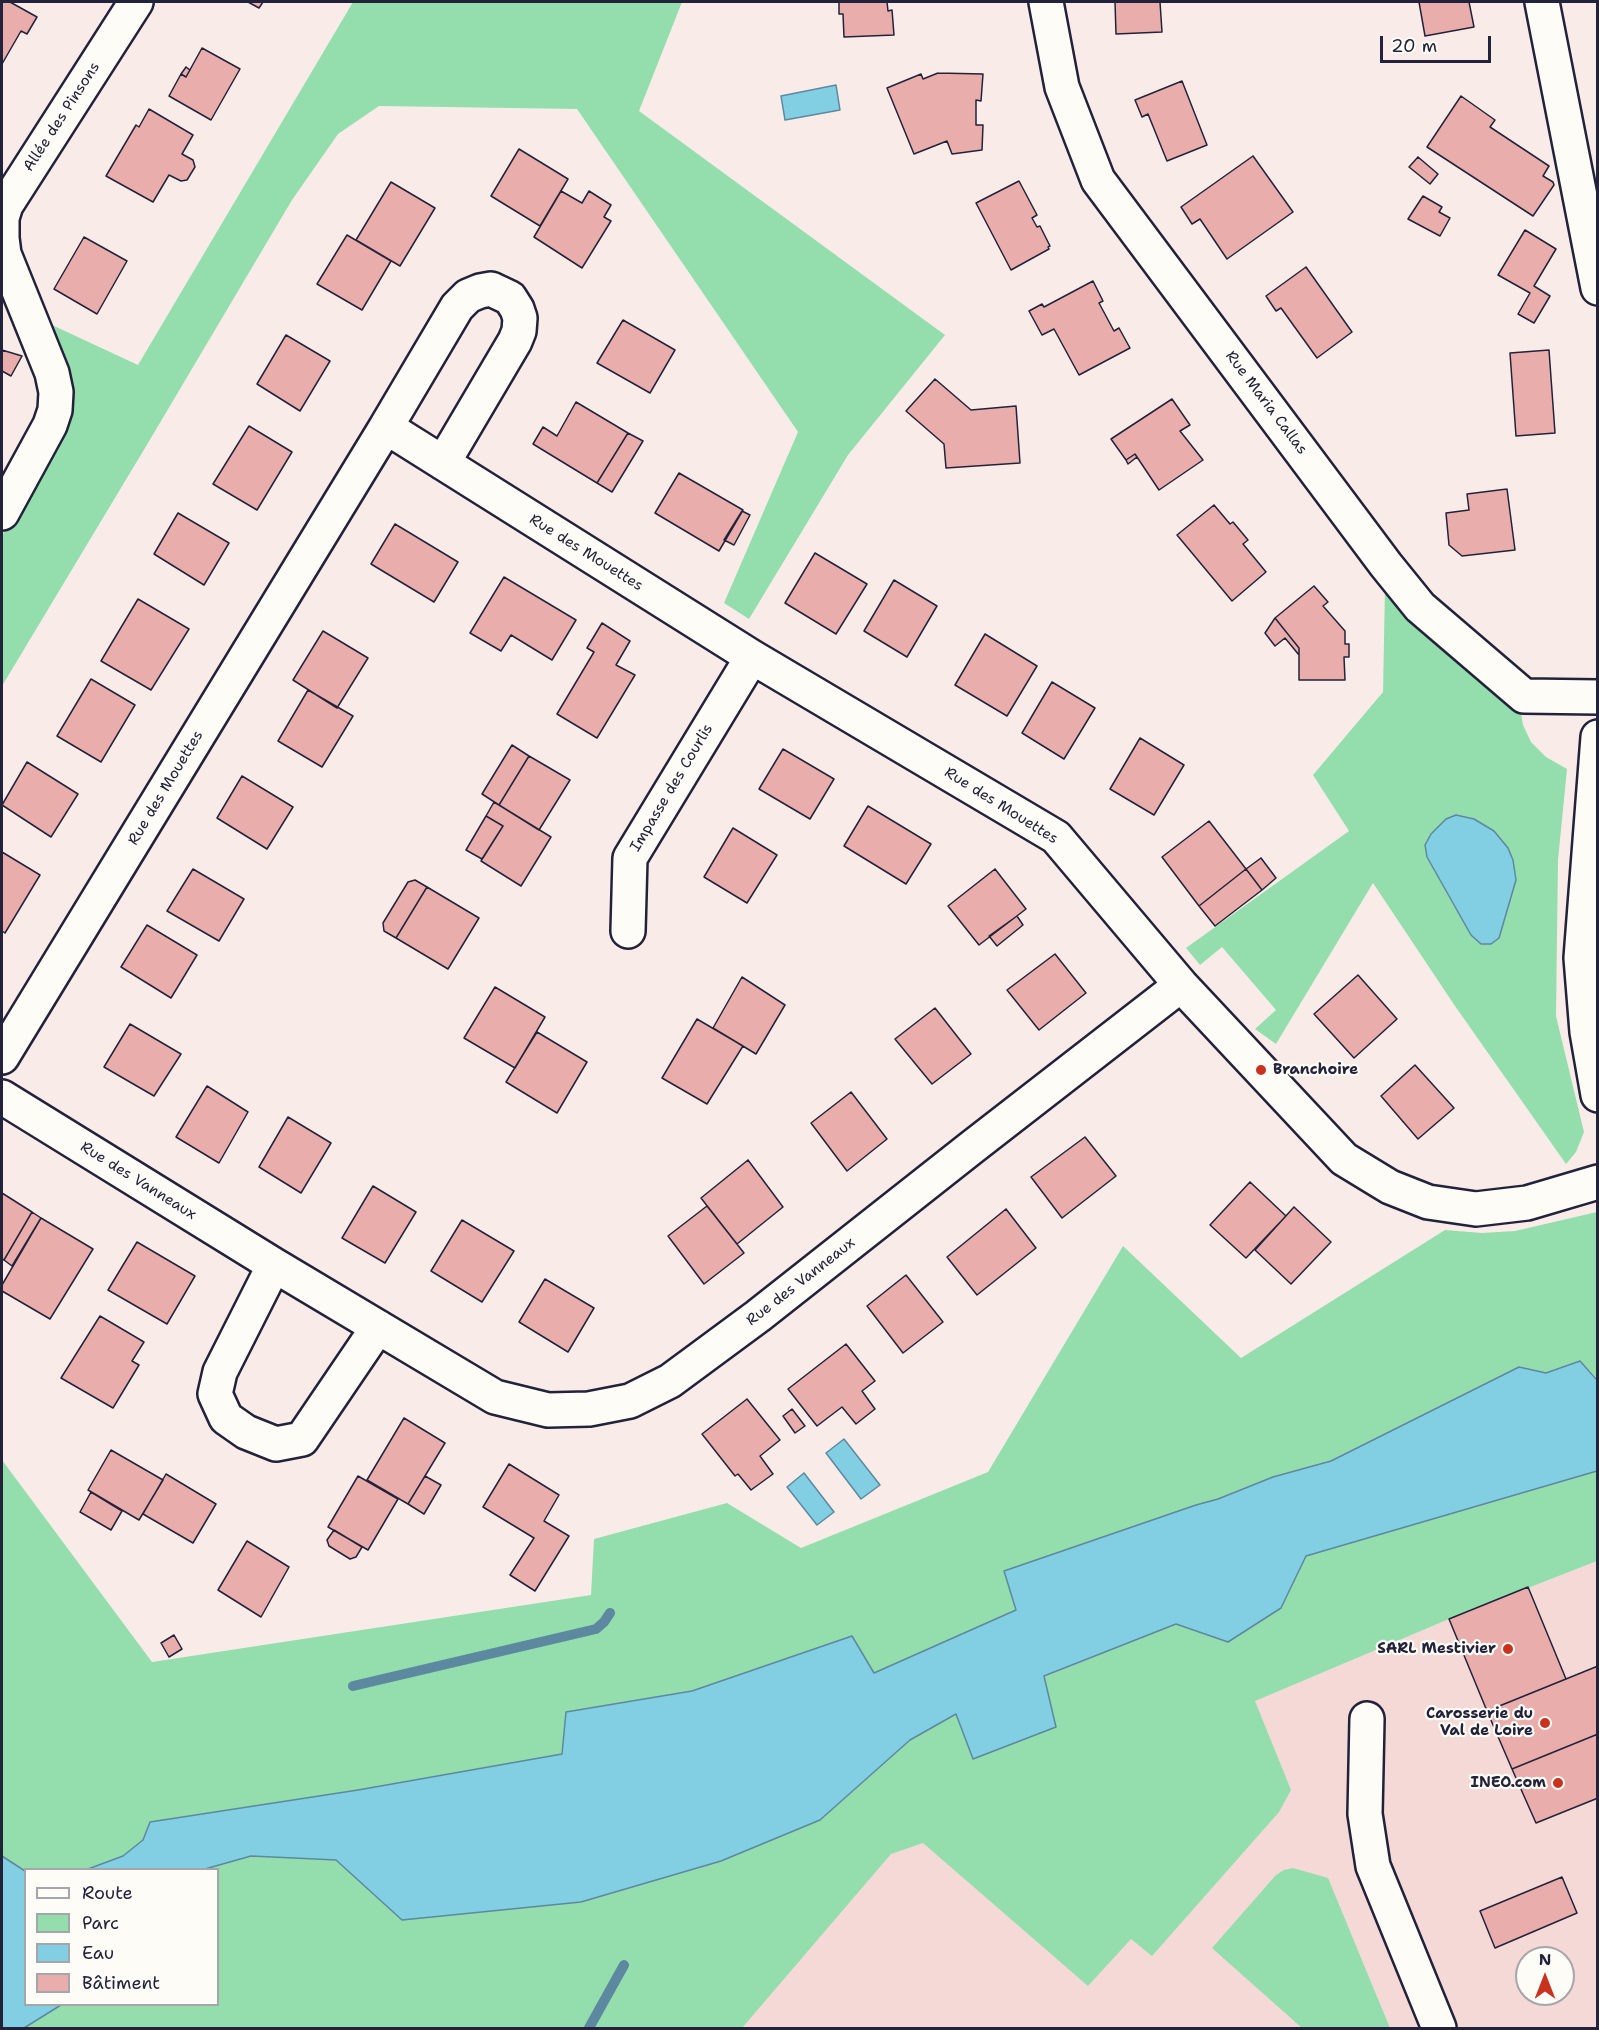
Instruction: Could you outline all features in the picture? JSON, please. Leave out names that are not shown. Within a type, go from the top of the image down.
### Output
[{"type":"street","name":"Allée des Pinsons","points":[[2,513],[50,425],[55,410],[56,392],[52,373],[4,254],[2,218],[6,205],[136,2]]},
{"type":"street","name":"Rue Maria Callas","points":[[1046,2],[1062,87],[1098,180],[1392,573],[1420,607],[1524,696],[1598,697]]},
{"type":"street","points":[[1542,2],[1598,288]]},
{"type":"street","name":"Rue des Mouettes","points":[[2,1057],[457,307],[468,296],[480,291],[501,292],[510,298],[517,309],[520,318],[519,331],[443,463]]},
{"type":"street","name":"Rue des Mouettes","points":[[386,427],[752,657],[1056,837],[1181,985],[1344,1159],[1390,1186],[1428,1202],[1476,1209],[1527,1203],[1598,1182]]},
{"type":"street","name":"Impasse des Courlis","points":[[628,931],[630,858],[752,657]]},
{"type":"street","points":[[1598,737],[1581,958],[1587,1032],[1598,1095]]},
{"type":"street","name":"Rue des Vanneaux","points":[[2,1097],[274,1265],[495,1397],[549,1410],[590,1409],[630,1401],[670,1381],[758,1316],[1181,985]]},
{"type":"street","points":[[274,1265],[220,1372],[215,1394],[226,1418],[246,1432],[276,1444],[302,1439],[378,1327]]},
{"type":"street","points":[[1367,1719],[1365,1814],[1373,1866],[1439,2028]]},
{"type":"shaded area","points":[[1597,1561],[1597,2028],[608,2028],[651,1950],[1449,1619]]},
{"type":"green space","points":[[353,2],[682,2],[639,111],[945,335],[848,455],[749,619],[724,603],[798,432],[577,109],[379,106],[338,134],[292,200],[2,686],[2,536],[71,406],[52,325],[138,365]]},
{"type":"green space","points":[[1385,587],[1439,645],[1520,706],[1523,725],[1531,742],[1546,757],[1567,769],[1558,860],[1556,1016],[1584,1132],[1576,1152],[1566,1164],[1455,1006],[1373,883],[1276,1044],[1255,1029],[1276,1010],[1222,947],[1200,965],[1186,948],[1349,831],[1313,775],[1383,692]]},
{"type":"green space","points":[[1597,1212],[1597,1378],[1580,1361],[1546,1373],[1519,1367],[1331,1461],[1273,1477],[1218,1499],[1005,1571],[1017,1610],[874,1673],[852,1636],[692,1691],[567,1712],[563,1754],[358,1790],[143,1840],[123,1856],[91,1868],[24,1868],[24,1870],[2,1856],[2,1460],[152,1662],[591,1595],[594,1539],[727,1503],[801,1548],[988,1472],[1123,1246],[1241,1358],[1445,1230],[1482,1233],[1515,1231]]},
{"type":"green space","points":[[1597,1471],[1597,1561],[1449,1619],[1255,1701],[1291,1790],[1279,1812],[1152,1956],[1131,1939],[1088,1986],[923,1843],[891,1854],[742,2028],[24,2028],[59,2006],[219,2006],[219,1868],[209,1868],[251,1856],[336,1860],[402,1920],[581,1902],[721,1861],[820,1820],[910,1740],[956,1713],[1055,1727],[1043,1677],[1176,1624],[1228,1642],[1281,1608],[1306,1556]]},
{"type":"green space","points":[[1293,1868],[1328,1878],[1390,2028],[1302,2028],[1212,1948],[1276,1875]]},
{"type":"water","points":[[836,85],[840,110],[785,120],[781,96]]},
{"type":"water","points":[[1456,815],[1474,819],[1494,831],[1508,848],[1513,860],[1516,880],[1499,938],[1491,944],[1481,944],[1471,935],[1427,857],[1425,845],[1431,834],[1446,819]]},
{"type":"water","points":[[1580,1361],[1597,1380],[1597,1471],[1306,1556],[1281,1608],[1228,1642],[1176,1624],[1044,1676],[1056,1727],[973,1759],[956,1714],[910,1740],[820,1820],[721,1861],[581,1902],[402,1920],[336,1860],[251,1856],[209,1868],[91,1868],[123,1856],[143,1840],[150,1822],[358,1790],[562,1754],[566,1712],[692,1691],[852,1636],[874,1673],[1016,1610],[1004,1571],[1218,1499],[1273,1477],[1331,1461],[1519,1367],[1546,1373]]},
{"type":"water","points":[[844,1439],[880,1485],[861,1499],[826,1453]]},
{"type":"water","points":[[804,1473],[834,1512],[817,1525],[787,1487]]},
{"type":"water","points":[[2,1856],[24,1870],[24,2006],[59,2006],[24,2028],[2,2028]]},
{"type":"building","points":[[2,2],[10,2],[37,17],[27,34],[21,31],[2,64]]},
{"type":"building","points":[[248,2],[263,2],[259,8]]},
{"type":"building","points":[[839,2],[887,2],[888,11],[892,10],[894,35],[844,37],[843,14],[839,14]]},
{"type":"building","points":[[1115,2],[1160,2],[1162,32],[1116,34]]},
{"type":"building","points":[[1419,2],[1469,2],[1474,27],[1425,36]]},
{"type":"building","points":[[202,48],[240,69],[211,120],[169,96],[181,74],[186,77]]},
{"type":"building","points":[[186,67],[190,70],[186,77],[181,74]]},
{"type":"building","points":[[938,73],[983,74],[981,101],[976,100],[976,125],[983,125],[982,150],[952,154],[947,141],[914,154],[887,88],[921,74],[923,79]]},
{"type":"building","points":[[1182,81],[1207,145],[1167,161],[1148,114],[1142,117],[1135,100]]},
{"type":"building","points":[[1461,96],[1495,120],[1490,127],[1549,166],[1543,176],[1554,185],[1533,216],[1427,147]]},
{"type":"building","points":[[149,109],[193,135],[182,154],[193,160],[195,167],[187,180],[181,181],[169,175],[153,202],[106,176],[136,125],[139,127]]},
{"type":"building","points":[[519,149],[568,179],[540,226],[491,196]]},
{"type":"building","points":[[1253,156],[1293,212],[1227,259],[1200,219],[1192,224],[1181,207]]},
{"type":"building","points":[[1418,157],[1438,174],[1430,184],[1409,167]]},
{"type":"building","points":[[1019,181],[1037,215],[1032,218],[1037,227],[1040,226],[1050,246],[1049,249],[1011,270],[976,203]]},
{"type":"building","points":[[391,182],[435,208],[400,266],[356,240]]},
{"type":"building","points":[[561,191],[582,203],[589,191],[611,205],[604,217],[611,221],[582,268],[534,237]]},
{"type":"building","points":[[1423,196],[1442,207],[1439,212],[1450,218],[1440,236],[1408,219]]},
{"type":"building","points":[[1525,230],[1556,249],[1534,286],[1550,296],[1534,323],[1518,314],[1530,293],[1498,275]]},
{"type":"building","points":[[347,235],[391,261],[362,310],[317,284]]},
{"type":"building","points":[[84,237],[127,261],[97,314],[54,289]]},
{"type":"building","points":[[1306,267],[1352,332],[1317,358],[1281,308],[1276,311],[1266,296]]},
{"type":"building","points":[[1093,281],[1103,301],[1099,303],[1114,331],[1119,328],[1130,348],[1079,375],[1054,329],[1042,335],[1029,311],[1042,304],[1044,307]]},
{"type":"building","points":[[623,320],[675,350],[650,393],[597,363]]},
{"type":"building","points":[[286,335],[330,361],[300,411],[257,384]]},
{"type":"building","points":[[2,350],[22,356],[11,376],[2,371]]},
{"type":"building","points":[[1549,350],[1555,433],[1516,436],[1510,353]]},
{"type":"building","points":[[935,379],[971,410],[1016,406],[1020,463],[946,468],[944,444],[906,411]]},
{"type":"building","points":[[1172,399],[1190,425],[1180,431],[1203,460],[1159,490],[1135,454],[1126,460],[1111,439]]},
{"type":"building","points":[[576,402],[628,433],[597,483],[533,444],[543,427],[557,436]]},
{"type":"building","points":[[249,426],[292,452],[257,510],[213,484]]},
{"type":"building","points":[[628,433],[643,441],[612,492],[597,483]]},
{"type":"building","points":[[1135,454],[1137,457],[1128,464],[1126,460]]},
{"type":"building","points":[[679,473],[743,510],[719,551],[655,513]]},
{"type":"building","points":[[1507,489],[1515,550],[1462,556],[1449,545],[1446,513],[1469,510],[1467,494]]},
{"type":"building","points":[[1214,505],[1248,540],[1243,544],[1266,572],[1232,601],[1177,535]]},
{"type":"building","points":[[742,511],[750,515],[734,545],[724,540]]},
{"type":"building","points":[[178,513],[229,543],[204,585],[154,554]]},
{"type":"building","points":[[395,524],[458,562],[434,602],[371,564]]},
{"type":"building","points":[[815,553],[867,584],[836,634],[785,603]]},
{"type":"building","points":[[504,577],[576,620],[552,660],[511,635],[501,651],[470,633]]},
{"type":"building","points":[[894,580],[937,606],[907,657],[864,631]]},
{"type":"building","points":[[1314,586],[1328,602],[1323,606],[1345,631],[1345,644],[1349,644],[1349,657],[1344,657],[1345,680],[1299,680],[1299,648],[1275,618]]},
{"type":"building","points":[[138,599],[189,629],[151,690],[101,661]]},
{"type":"building","points":[[1275,618],[1299,648],[1299,655],[1285,638],[1275,646],[1265,633]]},
{"type":"building","points":[[602,623],[630,641],[616,665],[635,675],[597,738],[557,714],[594,652],[587,648]]},
{"type":"building","points":[[323,631],[368,658],[337,708],[293,680]]},
{"type":"building","points":[[985,634],[1037,666],[1007,716],[955,685]]},
{"type":"building","points":[[91,679],[135,705],[101,762],[57,736]]},
{"type":"building","points":[[1052,682],[1095,708],[1064,759],[1022,733]]},
{"type":"building","points":[[308,690],[353,716],[322,767],[278,741]]},
{"type":"building","points":[[1140,738],[1184,765],[1154,815],[1110,789]]},
{"type":"building","points":[[512,745],[529,756],[499,805],[482,794]]},
{"type":"building","points":[[783,749],[834,779],[810,819],[759,789]]},
{"type":"building","points":[[529,756],[570,780],[539,830],[499,805]]},
{"type":"building","points":[[27,762],[78,794],[51,837],[2,805]]},
{"type":"building","points":[[242,776],[293,807],[267,849],[217,818]]},
{"type":"building","points":[[494,802],[551,837],[521,886],[481,861],[503,826],[486,816]]},
{"type":"building","points":[[868,806],[931,844],[906,884],[844,846]]},
{"type":"building","points":[[486,816],[503,826],[482,859],[466,850]]},
{"type":"building","points":[[1209,821],[1246,869],[1199,906],[1162,857]]},
{"type":"building","points":[[733,828],[777,855],[747,903],[704,877]]},
{"type":"building","points":[[2,852],[40,875],[5,933],[2,931]]},
{"type":"building","points":[[1261,858],[1276,878],[1262,890],[1246,869]]},
{"type":"building","points":[[193,869],[244,899],[219,941],[167,911]]},
{"type":"building","points":[[995,869],[1026,909],[979,945],[948,906]]},
{"type":"building","points":[[1246,869],[1262,890],[1215,926],[1199,906]]},
{"type":"building","points":[[415,880],[427,887],[396,938],[384,931],[383,923],[408,882]]},
{"type":"building","points":[[427,887],[479,918],[448,969],[396,938]]},
{"type":"building","points":[[1017,916],[1023,925],[997,946],[989,936]]},
{"type":"building","points":[[147,925],[197,955],[171,998],[121,967]]},
{"type":"building","points":[[1055,954],[1086,993],[1039,1030],[1007,990]]},
{"type":"building","points":[[1358,975],[1397,1019],[1354,1058],[1314,1014]]},
{"type":"building","points":[[742,977],[785,1005],[756,1054],[713,1028]]},
{"type":"building","points":[[495,987],[545,1017],[515,1068],[464,1038]]},
{"type":"building","points":[[935,1008],[971,1054],[932,1084],[895,1039]]},
{"type":"building","points":[[697,1019],[743,1046],[707,1104],[662,1078]]},
{"type":"building","points":[[130,1024],[181,1054],[154,1096],[104,1067]]},
{"type":"building","points":[[537,1032],[587,1062],[557,1113],[506,1082]]},
{"type":"building","points":[[1415,1065],[1454,1108],[1418,1139],[1381,1096]]},
{"type":"building","points":[[207,1086],[248,1112],[219,1163],[176,1137]]},
{"type":"building","points":[[851,1092],[887,1139],[847,1171],[811,1123]]},
{"type":"building","points":[[288,1117],[331,1143],[301,1193],[259,1167]]},
{"type":"building","points":[[1085,1137],[1116,1176],[1062,1218],[1031,1177]]},
{"type":"building","points":[[748,1160],[783,1207],[737,1244],[701,1198]]},
{"type":"building","points":[[1250,1182],[1286,1216],[1246,1258],[1210,1225]]},
{"type":"building","points":[[373,1186],[416,1212],[385,1263],[342,1238]]},
{"type":"building","points":[[2,1193],[32,1212],[4,1260],[2,1259]]},
{"type":"building","points":[[707,1206],[744,1253],[704,1284],[668,1236]]},
{"type":"building","points":[[1294,1207],[1331,1242],[1291,1284],[1255,1250]]},
{"type":"building","points":[[1006,1209],[1036,1248],[977,1295],[947,1257]]},
{"type":"building","points":[[32,1212],[41,1218],[12,1266],[4,1260]]},
{"type":"building","points":[[41,1218],[93,1249],[50,1319],[2,1291],[2,1285]]},
{"type":"building","points":[[462,1220],[514,1251],[482,1302],[431,1271]]},
{"type":"building","points":[[137,1242],[195,1276],[167,1324],[108,1290]]},
{"type":"building","points":[[906,1275],[943,1322],[903,1353],[867,1306]]},
{"type":"building","points":[[545,1279],[594,1308],[568,1352],[519,1322]]},
{"type":"building","points":[[100,1316],[144,1342],[132,1361],[139,1365],[113,1408],[61,1378]]},
{"type":"building","points":[[846,1344],[875,1381],[862,1391],[875,1409],[856,1424],[842,1407],[817,1426],[788,1389]]},
{"type":"building","points":[[747,1399],[780,1440],[760,1456],[773,1474],[751,1490],[738,1474],[735,1476],[702,1434]]},
{"type":"building","points":[[792,1409],[805,1426],[795,1433],[783,1416]]},
{"type":"building","points":[[404,1418],[445,1443],[408,1504],[367,1480]]},
{"type":"building","points":[[111,1450],[163,1480],[139,1520],[88,1490]]},
{"type":"building","points":[[509,1464],[559,1495],[544,1521],[569,1536],[535,1591],[510,1575],[534,1538],[483,1507]]},
{"type":"building","points":[[166,1474],[216,1504],[193,1543],[143,1514]]},
{"type":"building","points":[[358,1476],[398,1499],[368,1550],[328,1527]]},
{"type":"building","points":[[425,1476],[441,1485],[424,1514],[408,1504]]},
{"type":"building","points":[[91,1492],[122,1511],[111,1530],[80,1512]]},
{"type":"building","points":[[334,1530],[362,1547],[356,1557],[350,1559],[329,1546],[327,1540]]},
{"type":"building","points":[[247,1541],[289,1567],[261,1617],[218,1590]]},
{"type":"building","name":"SARL Mestivier","points":[[1528,1587],[1566,1679],[1487,1711],[1449,1619]]},
{"type":"building","points":[[174,1635],[182,1649],[169,1657],[161,1643]]},
{"type":"building","name":"Carosserie du Val de Loire","points":[[1598,1666],[1598,1734],[1512,1769],[1487,1711]]},
{"type":"building","name":"INEO.com","points":[[1598,1734],[1598,1798],[1536,1823],[1512,1769]]},
{"type":"building","points":[[1562,1877],[1577,1913],[1495,1948],[1480,1911]]},
{"type":"waterway","points":[[353,1686],[596,1629],[610,1613]]},
{"type":"waterway","points":[[589,2028],[624,1965]]},
{"type":"place","name":"Branchoire","points":[[1261,1070]]},
{"type":"place","name":"SARL Mestivier","points":[[1508,1649]]},
{"type":"place","name":"Carosserie du Val de Loire","points":[[1545,1723]]},
{"type":"place","name":"INEO.com","points":[[1558,1783]]}]
